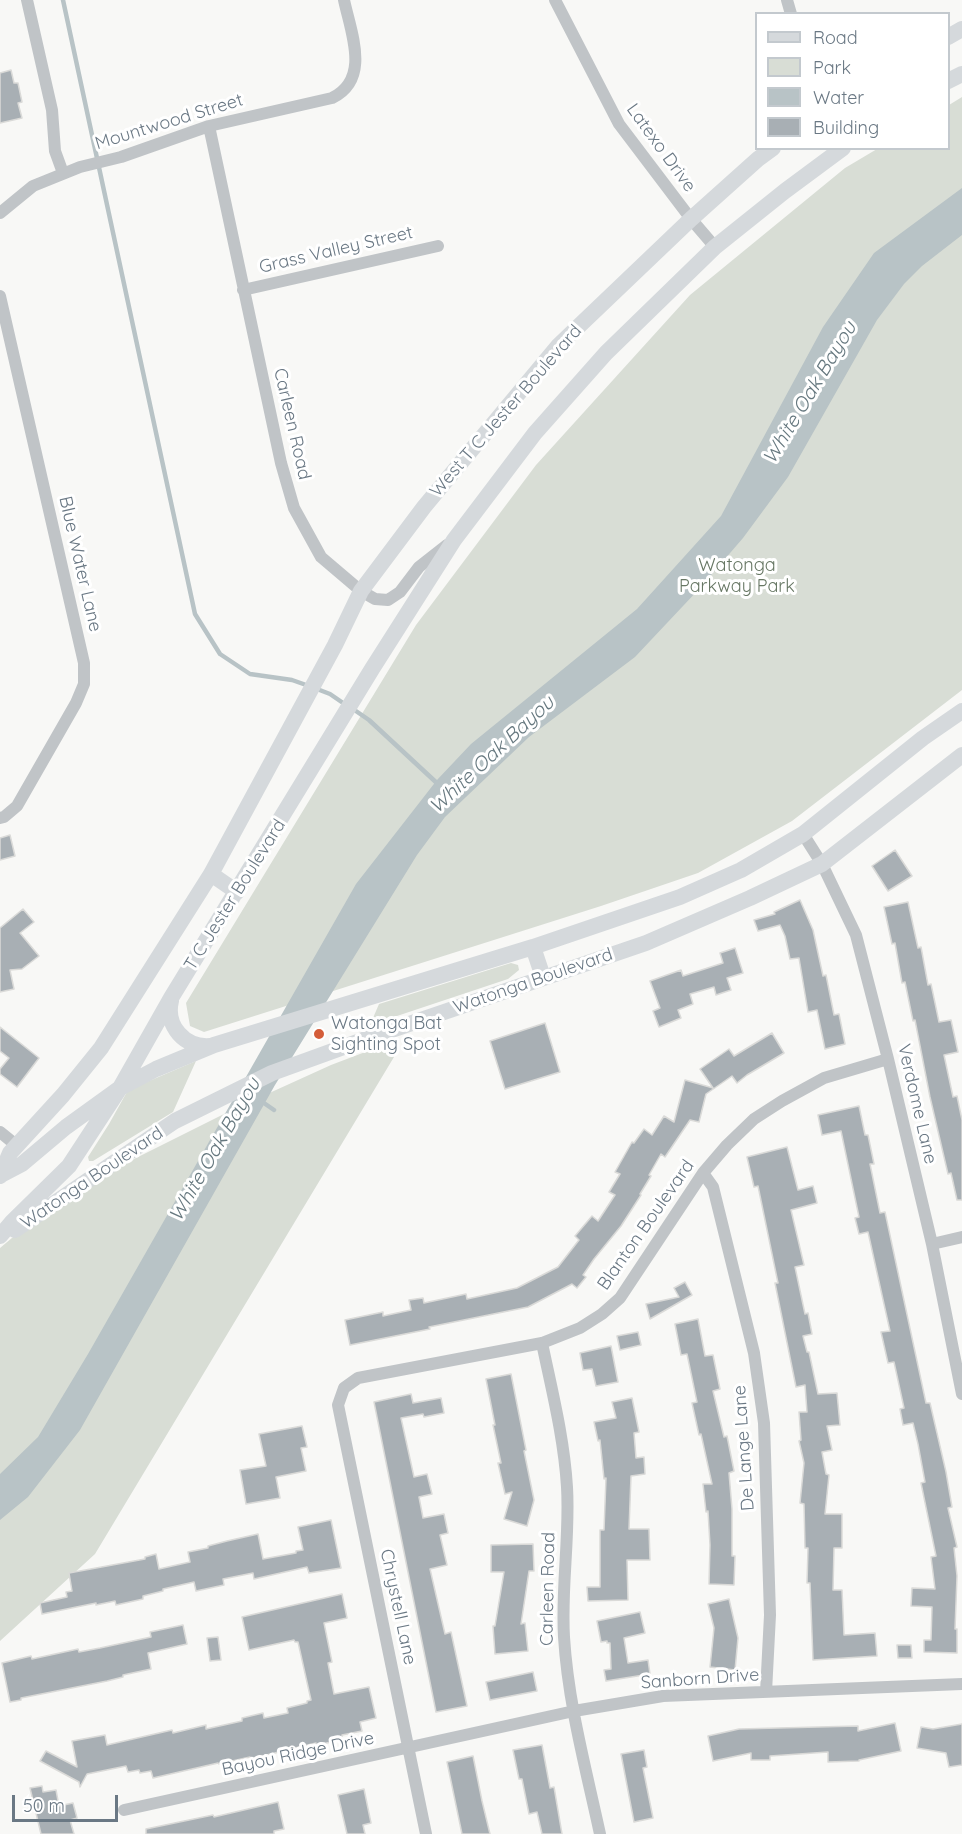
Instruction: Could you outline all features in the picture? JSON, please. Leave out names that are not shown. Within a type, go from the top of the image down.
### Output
[{"type":"main road","name":"West T C Jester Boulevard","points":[[361,591],[424,507],[558,346],[691,219],[770,150]]},
{"type":"main road","name":"West T C Jester Boulevard","points":[[454,540],[535,433],[606,353],[715,247],[784,191],[840,150]]},
{"type":"main road","name":"T C Jester Boulevard","points":[[0,1239],[12,1222],[69,1166],[120,1088],[171,998],[372,669],[454,540]]},
{"type":"main road","name":"T C Jester Boulevard","points":[[1,1175],[9,1153],[63,1095],[101,1048],[211,874],[335,645],[361,591]]},
{"type":"main road","name":"Watonga Boulevard","points":[[1,1175],[22,1164],[66,1127],[120,1088],[156,1069],[214,1046],[533,947],[680,897],[741,870],[803,834],[923,738],[962,711]]},
{"type":"main road","name":"Watonga Boulevard","points":[[0,1239],[175,1121],[272,1073],[646,943],[822,864],[962,755]]},
{"type":"main road","points":[[211,874],[237,892]]},
{"type":"main road","points":[[533,947],[543,977]]},
{"type":"main road","points":[[171,998],[170,1015],[176,1031],[182,1038],[197,1046],[214,1046]]},
{"type":"street","points":[[27,0],[52,110],[55,151],[63,173]]},
{"type":"street","name":"Mountwood Street","points":[[0,213],[33,186],[80,167],[121,157],[209,126],[332,98],[343,92],[352,79],[356,66],[356,52],[344,0]]},
{"type":"street","name":"Latexo Drive","points":[[555,0],[619,124],[715,247]]},
{"type":"street","name":"Carleen Road","points":[[209,126],[281,463],[294,508],[321,556],[361,591],[375,599],[388,600],[400,592],[419,567],[454,540]]},
{"type":"street","name":"Grass Valley Street","points":[[243,290],[438,246]]},
{"type":"street","name":"Blue Water Lane","points":[[0,296],[84,663],[84,684],[76,703],[17,806],[0,818]]},
{"type":"street","name":"Verdome Lane","points":[[803,834],[822,864],[856,935],[932,1244],[962,1394]]},
{"type":"street","name":"Blanton Boulevard","points":[[344,1388],[358,1378],[542,1343],[580,1328],[602,1314],[620,1298],[704,1173],[727,1145],[754,1119],[824,1078],[888,1059]]},
{"type":"street","points":[[0,1132],[16,1146]]},
{"type":"street","name":"De Lange Lane","points":[[704,1173],[713,1187],[754,1353],[764,1423],[770,1615],[766,1692]]},
{"type":"street","points":[[932,1244],[962,1237]]},
{"type":"street","name":"Carleen Road","points":[[542,1343],[561,1430],[567,1488],[564,1636],[574,1711],[600,1834]]},
{"type":"street","name":"Chrystell Lane","points":[[344,1388],[339,1405],[426,1834]]},
{"type":"street","name":"Sanborn Drive","points":[[408,1749],[574,1711],[663,1696],[962,1684]]},
{"type":"street","name":"Bayou Ridge Drive","points":[[124,1810],[408,1749]]},
{"type":"green space","name":"Watonga Parkway Park","points":[[962,97],[962,690],[792,821],[698,873],[204,1032],[190,1026],[186,1003],[416,625],[536,465],[690,295],[845,168],[875,150],[950,150],[950,104]]},
{"type":"green space","points":[[511,963],[518,965],[519,970],[508,979],[370,1025],[379,1004]]},
{"type":"green space","points":[[381,1046],[391,1048],[394,1057],[95,1554],[0,1641],[0,1248],[37,1217],[134,1159],[232,1110],[331,1065]]},
{"type":"green space","points":[[196,1061],[173,1112],[93,1161],[89,1161],[88,1157],[128,1090]]},
{"type":"water","name":"White Oak Bayou","points":[[962,188],[962,235],[922,266],[904,284],[877,320],[788,477],[743,538],[635,657],[529,737],[445,817],[417,855],[275,1085],[80,1430],[28,1497],[0,1520],[0,1474],[38,1437],[88,1354],[356,884],[437,780],[471,744],[637,609],[721,516],[823,327],[874,253]]},
{"type":"building","points":[[11,70],[14,83],[18,83],[22,102],[18,103],[22,118],[0,123],[0,73]]},
{"type":"building","points":[[10,835],[15,856],[0,860],[0,838]]},
{"type":"building","points":[[895,850],[912,876],[888,891],[872,866]]},
{"type":"building","points":[[800,900],[813,930],[823,976],[826,975],[834,1015],[839,1014],[845,1044],[825,1049],[817,1010],[808,1012],[799,958],[790,959],[780,925],[758,931],[754,920],[775,914],[774,912]]},
{"type":"building","points":[[908,902],[918,948],[921,947],[928,985],[931,984],[939,1022],[951,1020],[958,1052],[944,1055],[953,1097],[957,1096],[962,1120],[962,1200],[957,1200],[951,1173],[948,1174],[915,1020],[913,1021],[905,982],[902,983],[895,943],[892,944],[884,907]]},
{"type":"building","points":[[23,909],[34,922],[20,933],[39,956],[22,969],[10,970],[14,989],[0,992],[0,928]]},
{"type":"building","points":[[735,948],[743,973],[727,978],[731,990],[716,995],[714,987],[690,994],[693,1004],[678,1010],[681,1018],[659,1027],[653,1011],[660,1008],[650,981],[681,970],[683,976],[723,963],[720,953]]},
{"type":"building","points":[[545,1023],[560,1072],[505,1089],[490,1041]]},
{"type":"building","points":[[0,1027],[39,1058],[17,1087],[0,1074],[0,1069],[9,1058],[0,1051]]},
{"type":"building","points":[[772,1033],[784,1053],[737,1083],[732,1076],[706,1094],[699,1122],[690,1120],[665,1157],[661,1154],[641,1195],[621,1226],[594,1259],[583,1275],[586,1277],[577,1288],[572,1284],[528,1307],[350,1345],[345,1320],[383,1312],[383,1316],[411,1310],[409,1300],[423,1298],[424,1303],[466,1294],[467,1299],[517,1288],[558,1267],[579,1240],[575,1236],[592,1216],[598,1221],[615,1195],[609,1192],[620,1174],[615,1172],[632,1142],[634,1143],[644,1129],[652,1135],[664,1116],[674,1122],[685,1080],[713,1088],[700,1069],[729,1049],[734,1056]]},
{"type":"building","points":[[859,1106],[874,1164],[870,1164],[880,1213],[885,1212],[926,1403],[930,1403],[946,1472],[952,1507],[948,1508],[957,1547],[954,1548],[957,1576],[955,1629],[957,1629],[957,1653],[924,1652],[924,1640],[931,1640],[932,1607],[911,1606],[912,1588],[935,1589],[931,1557],[936,1556],[921,1483],[925,1482],[918,1444],[913,1423],[903,1425],[900,1409],[904,1408],[894,1362],[888,1363],[881,1332],[890,1331],[868,1232],[859,1234],[855,1218],[859,1217],[841,1131],[822,1135],[818,1115]]},
{"type":"building","points":[[787,1147],[798,1190],[813,1186],[817,1203],[791,1210],[804,1265],[795,1267],[805,1314],[808,1313],[812,1334],[803,1336],[807,1352],[809,1352],[818,1394],[837,1393],[840,1425],[827,1426],[832,1450],[822,1452],[826,1474],[829,1475],[825,1514],[842,1514],[842,1548],[834,1548],[833,1590],[842,1590],[844,1635],[875,1633],[877,1656],[813,1660],[810,1583],[807,1583],[808,1548],[805,1548],[804,1504],[800,1503],[804,1463],[799,1441],[801,1440],[799,1412],[807,1412],[805,1385],[796,1387],[758,1186],[754,1187],[747,1157]]},
{"type":"building","points":[[685,1282],[692,1295],[650,1319],[646,1304],[679,1297],[674,1288]]},
{"type":"building","points":[[698,1319],[705,1356],[713,1355],[720,1389],[713,1391],[724,1437],[727,1436],[734,1471],[729,1473],[732,1556],[735,1556],[734,1585],[709,1584],[708,1511],[706,1512],[703,1484],[712,1484],[692,1403],[697,1402],[687,1354],[681,1355],[675,1324]]},
{"type":"building","points":[[638,1332],[641,1345],[620,1350],[617,1336]]},
{"type":"building","points":[[611,1346],[618,1382],[596,1386],[592,1369],[583,1370],[580,1353]]},
{"type":"building","points":[[511,1374],[534,1500],[527,1526],[504,1519],[512,1492],[505,1494],[498,1463],[501,1463],[486,1379]]},
{"type":"building","points":[[411,1394],[413,1403],[441,1398],[444,1413],[401,1418],[414,1477],[427,1474],[432,1494],[419,1497],[423,1518],[444,1514],[448,1533],[440,1535],[447,1565],[430,1569],[445,1634],[451,1632],[467,1706],[436,1712],[374,1402]]},
{"type":"building","points":[[632,1398],[639,1432],[634,1433],[636,1458],[644,1457],[645,1474],[631,1476],[629,1529],[649,1529],[650,1560],[627,1560],[628,1600],[588,1601],[587,1587],[600,1587],[600,1530],[604,1530],[606,1478],[604,1479],[600,1440],[598,1441],[594,1422],[616,1418],[612,1402]]},
{"type":"building","points":[[302,1426],[307,1447],[301,1448],[306,1471],[276,1477],[280,1498],[246,1504],[240,1470],[266,1466],[259,1434]]},
{"type":"building","points":[[331,1520],[341,1568],[309,1573],[307,1567],[254,1579],[253,1573],[223,1579],[224,1585],[196,1591],[194,1582],[163,1589],[163,1591],[143,1596],[143,1599],[116,1605],[115,1601],[96,1605],[96,1603],[42,1614],[40,1603],[67,1597],[66,1592],[72,1591],[69,1573],[145,1559],[145,1557],[156,1554],[159,1569],[190,1562],[188,1552],[258,1534],[263,1559],[296,1553],[296,1551],[303,1550],[298,1527]]},
{"type":"building","points":[[533,1544],[534,1571],[529,1571],[521,1624],[525,1623],[528,1651],[495,1654],[493,1626],[495,1626],[504,1572],[491,1572],[491,1545]]},
{"type":"building","points":[[342,1594],[347,1618],[324,1623],[332,1662],[328,1663],[334,1694],[369,1687],[376,1718],[360,1722],[362,1731],[342,1735],[342,1740],[316,1745],[316,1743],[153,1778],[151,1771],[128,1772],[126,1766],[87,1774],[80,1787],[79,1782],[40,1761],[46,1751],[77,1767],[72,1741],[105,1735],[107,1745],[172,1730],[173,1733],[206,1725],[206,1729],[242,1721],[242,1718],[263,1713],[264,1718],[288,1713],[287,1708],[307,1703],[311,1700],[298,1642],[294,1640],[249,1650],[242,1617]]},
{"type":"building","points":[[729,1599],[738,1638],[735,1670],[710,1667],[714,1628],[708,1604]]},
{"type":"building","points":[[640,1612],[645,1633],[624,1638],[628,1663],[648,1660],[650,1674],[606,1681],[604,1670],[611,1669],[610,1643],[601,1642],[597,1621]]},
{"type":"building","points":[[183,1625],[187,1644],[148,1653],[151,1669],[10,1702],[2,1663],[31,1656],[32,1659],[78,1649],[79,1652],[100,1648],[151,1637],[150,1632]]},
{"type":"building","points":[[218,1637],[221,1660],[210,1661],[207,1638]]},
{"type":"building","points":[[897,1645],[911,1645],[912,1658],[898,1658]]},
{"type":"building","points":[[533,1672],[537,1691],[490,1700],[486,1682]]},
{"type":"building","points":[[895,1723],[901,1751],[859,1761],[828,1762],[828,1752],[770,1756],[770,1760],[751,1760],[751,1753],[713,1761],[708,1736],[739,1729],[858,1726],[858,1731]]},
{"type":"building","points":[[962,1724],[962,1765],[949,1767],[946,1753],[917,1748],[921,1727],[933,1729]]},
{"type":"building","points":[[542,1745],[550,1788],[554,1787],[562,1834],[542,1834],[537,1812],[529,1814],[522,1779],[519,1779],[513,1750]]},
{"type":"building","points":[[644,1750],[647,1767],[643,1768],[653,1818],[634,1822],[621,1754]]},
{"type":"building","points":[[473,1756],[490,1834],[462,1834],[447,1762]]},
{"type":"building","points":[[42,1786],[43,1792],[56,1790],[59,1806],[73,1803],[77,1818],[70,1820],[74,1834],[41,1834],[30,1788]]},
{"type":"building","points":[[364,1789],[371,1823],[363,1825],[365,1834],[347,1834],[338,1795]]},
{"type":"building","points":[[278,1802],[284,1829],[274,1831],[274,1834],[146,1834],[146,1829],[213,1815],[214,1817]]},
{"type":"waterway","points":[[63,0],[195,614],[220,654],[250,674],[292,680],[309,686]]},
{"type":"waterway","points":[[317,689],[330,694],[346,705]]},
{"type":"waterway","name":"White Oak Bayou","points":[[353,709],[369,720],[439,785]]},
{"type":"waterway","name":"White Oak Bayou","points":[[261,1101],[274,1110]]},
{"type":"place","name":"Watonga Bat Sighting Spot","points":[[319,1034]]}]
